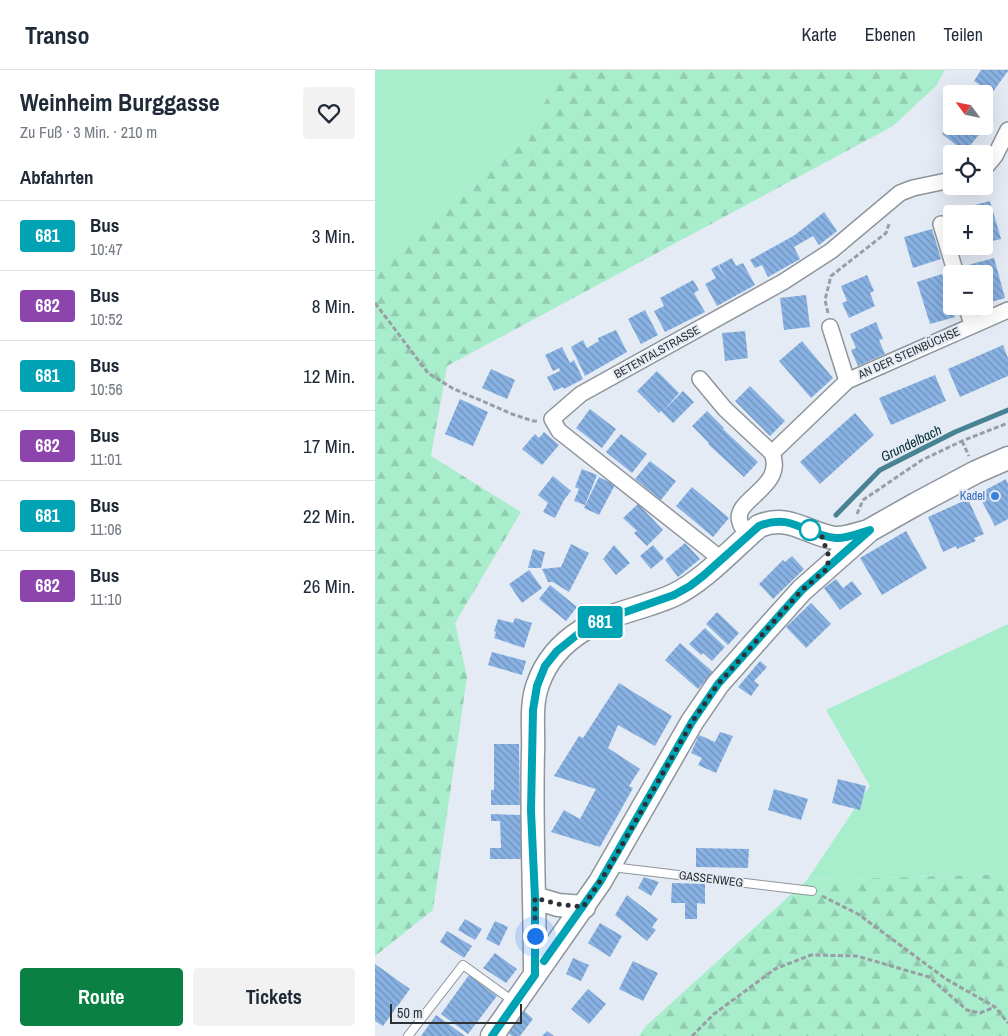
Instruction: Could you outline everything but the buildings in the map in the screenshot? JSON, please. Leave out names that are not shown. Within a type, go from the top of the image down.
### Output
[{"type":"main road","points":[[535,975],[535,898],[531,811],[533,710],[537,686],[545,666],[557,651],[583,630],[614,616],[674,595],[703,576],[759,526],[777,521],[794,524],[835,538],[847,537],[870,530],[976,472],[1008,458]]},
{"type":"main road","points":[[492,1036],[610,866],[692,722],[718,684],[802,590],[870,530]]},
{"type":"main road","points":[[821,534],[828,554],[828,568]]},
{"type":"main road","points":[[535,898],[558,904],[583,907]]},
{"type":"street","points":[[993,158],[1008,130]]},
{"type":"street","name":"BETENTALSTRASSE","points":[[721,559],[559,431],[552,419],[581,394],[799,272],[831,251],[900,193],[913,188],[943,182]]},
{"type":"street","points":[[941,224],[953,265]]},
{"type":"street","name":"AN DER STEINBÜCHSE","points":[[772,453],[847,381],[972,324],[1008,310]]},
{"type":"street","name":"AN DER STEINBÜCHSE","points":[[969,315],[972,324]]},
{"type":"street","name":"AN DER STEINBÜCHSE","points":[[830,327],[847,381]]},
{"type":"street","points":[[700,378],[725,409],[772,453],[775,461],[773,474],[763,488],[741,510],[739,517],[742,527],[748,535]]},
{"type":"lane","name":"GASSENWEG","points":[[610,866],[812,892]]},
{"type":"lane","points":[[408,1036],[463,965],[516,1002]]},
{"type":"path","points":[[830,327],[825,300],[831,276],[886,233],[891,216]]},
{"type":"path","points":[[375,302],[428,372],[453,388],[511,414],[533,421]]},
{"type":"path","points":[[847,537],[863,500],[922,460],[962,441],[1008,423]]},
{"type":"path","points":[[812,892],[858,914],[947,979],[995,1007],[1008,1023]]},
{"type":"path","points":[[692,1036],[714,1014],[775,969],[811,955],[857,956],[929,977],[967,1010],[980,1014],[995,1007]]},
{"type":"green space","points":[[375,70],[563,70],[524,139],[375,268]]},
{"type":"green space","points":[[563,70],[913,70],[936,86],[893,126],[447,366],[431,456],[521,512],[455,623],[467,677],[433,910],[375,956],[375,268],[524,139]]},
{"type":"green space","points":[[913,70],[945,70],[936,86]]},
{"type":"green space","points":[[1008,624],[1008,874],[807,880],[870,786],[826,710]]},
{"type":"green space","points":[[1008,874],[1008,1036],[639,1036],[646,1026],[807,880]]},
{"type":"waterway","name":"Grundelbach","points":[[836,515],[880,470],[955,432],[1008,410]]},
{"type":"bus line","name":"681","points":[[492,1036],[535,975],[535,898],[531,811],[533,710],[537,686],[545,666],[557,651],[583,630],[614,616],[674,595],[690,586],[759,526],[770,522],[785,521],[835,538],[847,537],[870,530],[802,590],[718,684],[692,722],[600,882],[544,961]]},
{"type":"place","name":"Kadel","points":[[995,496]]},
{"type":"route","points":[[535,936],[535,898],[573,907],[583,907],[610,866],[692,722],[718,684],[802,590],[828,568],[828,554],[821,534],[807,529],[810,530]]}]
